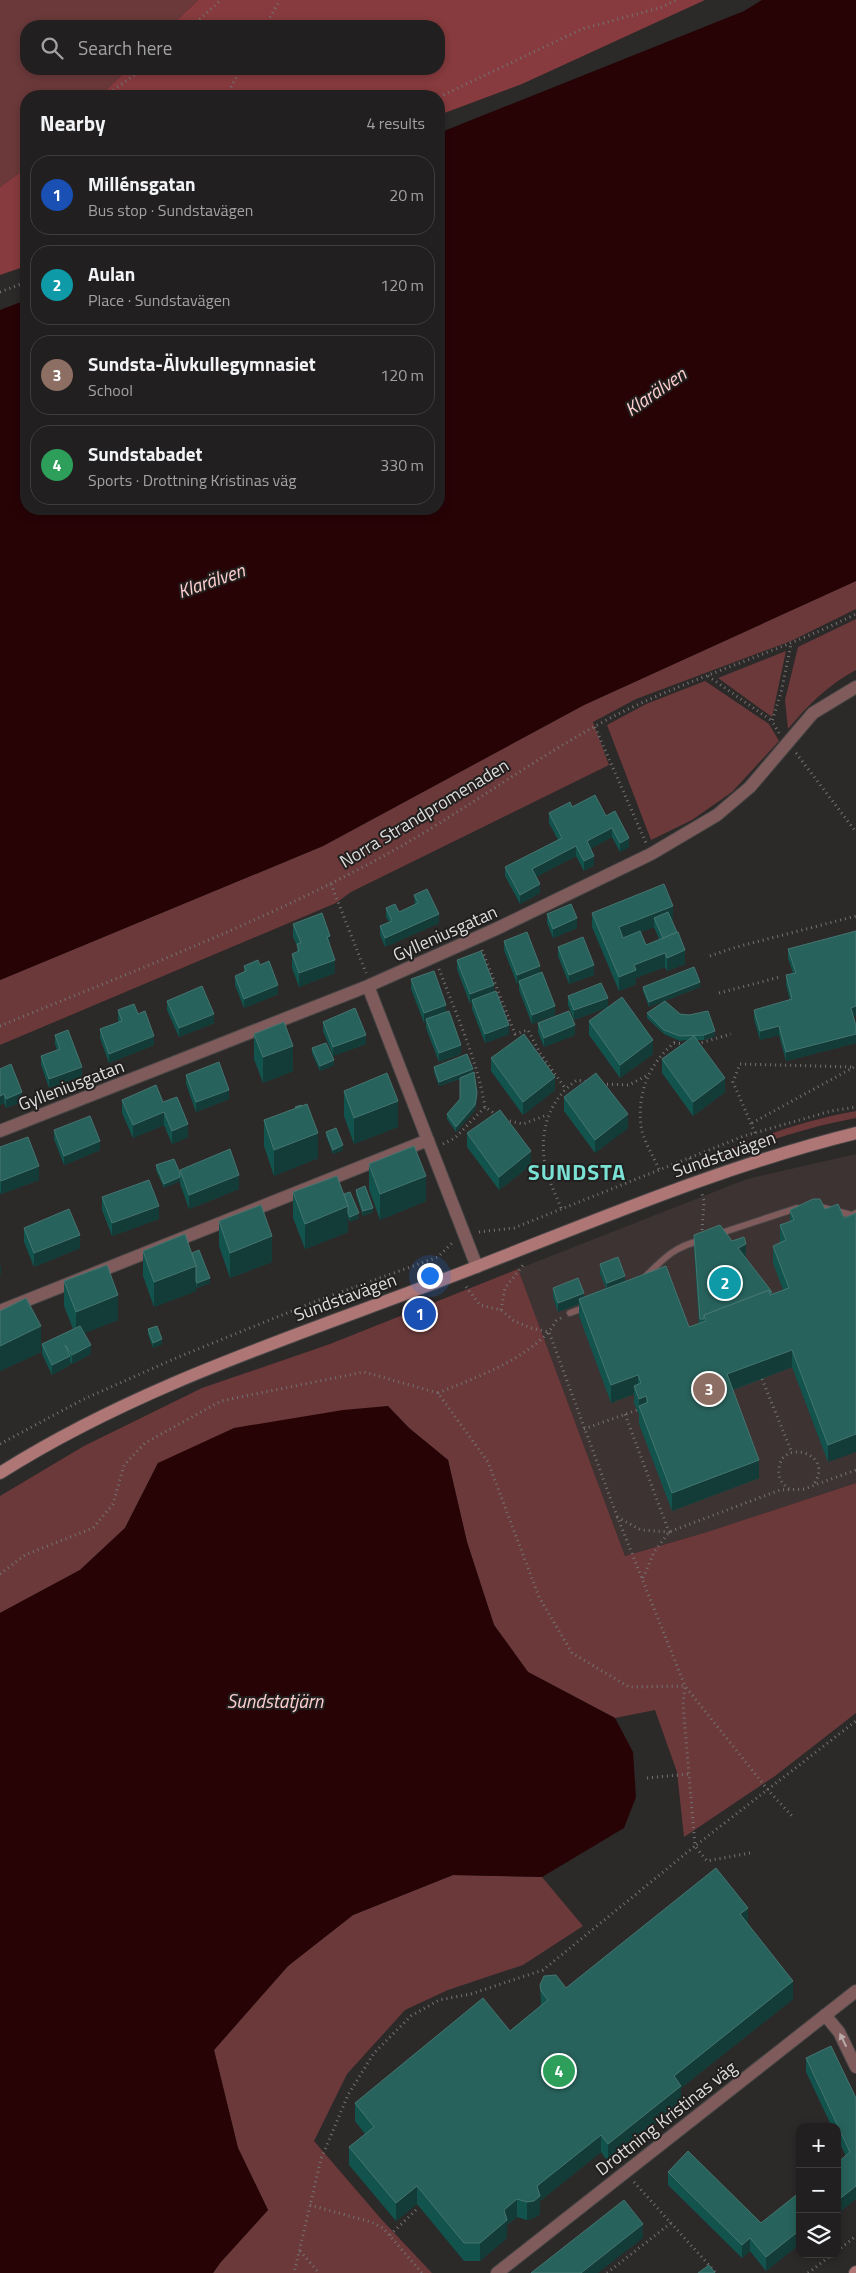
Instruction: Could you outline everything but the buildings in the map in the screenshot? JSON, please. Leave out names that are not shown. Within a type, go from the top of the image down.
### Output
[{"type":"street","name":"Gylleniusgatan","points":[[0,1131],[368,986],[478,937],[652,854],[717,815],[750,787],[813,713],[856,687]]},
{"type":"street","points":[[368,986],[477,1267]]},
{"type":"street","name":"Sundstavägen","points":[[0,1473],[37,1450],[104,1414],[238,1356],[477,1267],[698,1180],[762,1158],[856,1134]]},
{"type":"street","points":[[0,1311],[430,1145]]},
{"type":"street","name":"Drottning Kristinas väg","points":[[497,2273],[856,1990]]},
{"type":"street","points":[[825,2015],[840,2032],[856,2067]]},
{"type":"lane","points":[[641,1282],[670,1252],[685,1244],[802,1206]]},
{"type":"lane","points":[[811,1206],[819,1206],[852,1215],[856,1213]]},
{"type":"lane","points":[[570,1313],[595,1304]]},
{"type":"path","points":[[199,20],[221,0]]},
{"type":"path","points":[[268,20],[280,0]]},
{"type":"path","points":[[445,94],[582,29],[662,7],[676,0]]},
{"type":"path","points":[[113,90],[135,75]]},
{"type":"path","points":[[229,90],[238,75]]},
{"type":"path","points":[[0,292],[20,284]]},
{"type":"path","name":"Norra Strandpromenaden","points":[[0,1026],[178,952],[331,884],[380,858],[595,727],[642,703],[792,644],[856,614]]},
{"type":"path","points":[[707,676],[772,721]]},
{"type":"path","points":[[595,727],[652,854]]},
{"type":"path","points":[[331,884],[367,975],[368,986]]},
{"type":"path","points":[[710,956],[733,948],[856,916]]},
{"type":"path","points":[[478,937],[515,1034],[528,1030],[540,1053],[564,1088]]},
{"type":"path","points":[[434,957],[469,1049],[482,1088],[485,1107],[504,1120],[523,1124],[547,1116]]},
{"type":"path","points":[[719,993],[780,977]]},
{"type":"path","points":[[658,1169],[641,1127],[641,1102],[646,1076],[660,1054],[674,1043],[697,1044],[731,1034]]},
{"type":"path","points":[[755,1133],[733,1082],[740,1064],[855,1067]]},
{"type":"path","points":[[752,1123],[855,1067]]},
{"type":"path","points":[[561,1208],[545,1165],[547,1116],[564,1088],[577,1080],[629,1085],[646,1076]]},
{"type":"path","points":[[0,1444],[82,1400],[176,1358],[319,1300],[438,1257],[452,1244],[465,1236],[514,1228],[658,1169],[755,1133],[831,1111],[856,1106]]},
{"type":"path","points":[[430,1145],[455,1138],[485,1107]]},
{"type":"path","points":[[690,1158],[704,1201],[701,1240]]},
{"type":"path","points":[[458,1274],[480,1304],[500,1310],[514,1321],[549,1332]]},
{"type":"path","points":[[438,1393],[503,1366],[533,1348],[549,1332],[556,1321],[570,1313]]},
{"type":"path","points":[[549,1332],[617,1516],[685,1686],[768,1790],[792,1816]]},
{"type":"path","points":[[0,1574],[25,1555],[93,1528],[113,1504],[124,1466],[145,1443],[221,1401],[364,1372],[438,1393],[488,1462],[539,1597],[572,1653],[629,1687],[685,1686]]},
{"type":"path","points":[[762,1379],[792,1453]]},
{"type":"path","points":[[584,1428],[637,1410]]},
{"type":"path","points":[[626,1414],[669,1532]]},
{"type":"path","points":[[790,1489],[782,1483],[778,1471],[783,1459],[792,1453],[808,1453],[817,1463],[818,1476],[812,1486]]},
{"type":"path","points":[[617,1516],[642,1530],[669,1532],[780,1490],[798,1490],[856,1470]]},
{"type":"path","points":[[643,1578],[654,1552],[669,1532]]},
{"type":"path","points":[[685,1686],[683,1704],[695,1846],[707,1861],[750,1853]]},
{"type":"path","points":[[294,2273],[321,2159],[348,2095],[374,2053],[411,2016],[439,2000],[471,1994],[543,1970],[695,1846],[856,1721]]},
{"type":"path","points":[[647,1778],[689,1774]]},
{"type":"path","points":[[625,2172],[716,2273]]},
{"type":"path","points":[[309,2204],[370,2222],[383,2228],[422,2273]]},
{"type":"path","points":[[390,2235],[417,2209]]},
{"type":"path","points":[[607,2273],[671,2223]]},
{"type":"path","points":[[841,2248],[856,2236]]},
{"type":"path","points":[[300,2251],[319,2273]]},
{"type":"path","points":[[808,2273],[828,2258]]},
{"type":"path","points":[[705,2273],[712,2268]]},
{"type":"shaded area","points":[[0,0],[198,0],[177,20],[20,20],[20,75],[122,75],[106,90],[20,90],[20,172],[0,187]]},
{"type":"shaded area","points":[[198,0],[705,0],[522,84],[445,113],[445,90],[106,90],[122,75],[445,75],[445,20],[177,20]]},
{"type":"shaded area","points":[[20,172],[20,268],[0,275],[0,187]]},
{"type":"shaded area","points":[[856,581],[856,609],[791,641],[636,699],[593,722],[609,765],[351,892],[336,903],[0,1045],[0,980],[323,846],[584,705]]},
{"type":"shaded area","points":[[856,619],[856,670],[819,696],[788,729],[785,700],[798,647]]},
{"type":"shaded area","points":[[786,651],[772,717],[718,678]]},
{"type":"shaded area","points":[[705,681],[769,724],[779,741],[732,792],[692,820],[651,840],[607,725],[646,704]]},
{"type":"shaded area","points":[[856,1111],[856,1118],[778,1138],[703,1168],[702,1160],[758,1138],[797,1125]]},
{"type":"shaded area","points":[[856,1154],[856,1483],[707,1532],[625,1556],[518,1269],[747,1179]]},
{"type":"shaded area","points":[[518,1269],[625,1556],[707,1532],[856,1483],[856,1713],[775,1776],[684,1837],[677,1772],[655,1710],[615,1718],[528,1672],[494,1625],[467,1542],[448,1460],[409,1428],[388,1406],[158,1463],[125,1528],[80,1570],[0,1613],[0,1496],[84,1446],[202,1388],[330,1344]]},
{"type":"shaded area","points":[[453,1875],[542,1877],[583,1926],[523,1965],[448,1990],[405,2010],[347,2074],[314,2141],[382,2220],[432,2273],[213,2273],[268,2210],[238,2148],[214,2050],[288,1966],[353,1915]]},
{"type":"water","name":"Klarälven","points":[[762,0],[856,0],[856,581],[584,705],[323,846],[0,980],[0,310],[20,302],[20,515],[445,515],[445,131],[744,11]]},
{"type":"water","name":"Sundstatjärn","points":[[388,1406],[409,1428],[448,1460],[467,1542],[494,1625],[528,1672],[615,1718],[633,1752],[636,1797],[624,1828],[542,1877],[453,1875],[353,1915],[288,1966],[214,2050],[238,2148],[268,2210],[213,2273],[0,2273],[0,1613],[80,1570],[125,1528],[158,1463],[234,1428],[343,1410]]},
{"type":"place","name":"Aulan","points":[[725,1283]]},
{"type":"place","name":"Millénsgatan","points":[[420,1314]]},
{"type":"place","name":"Sundsta-Älvkullegymnasiet","points":[[709,1389]]},
{"type":"place","name":"Sundstabadet","points":[[559,2071]]},
{"type":"district","name":"SUNDSTA","points":[[577,1172]]}]
